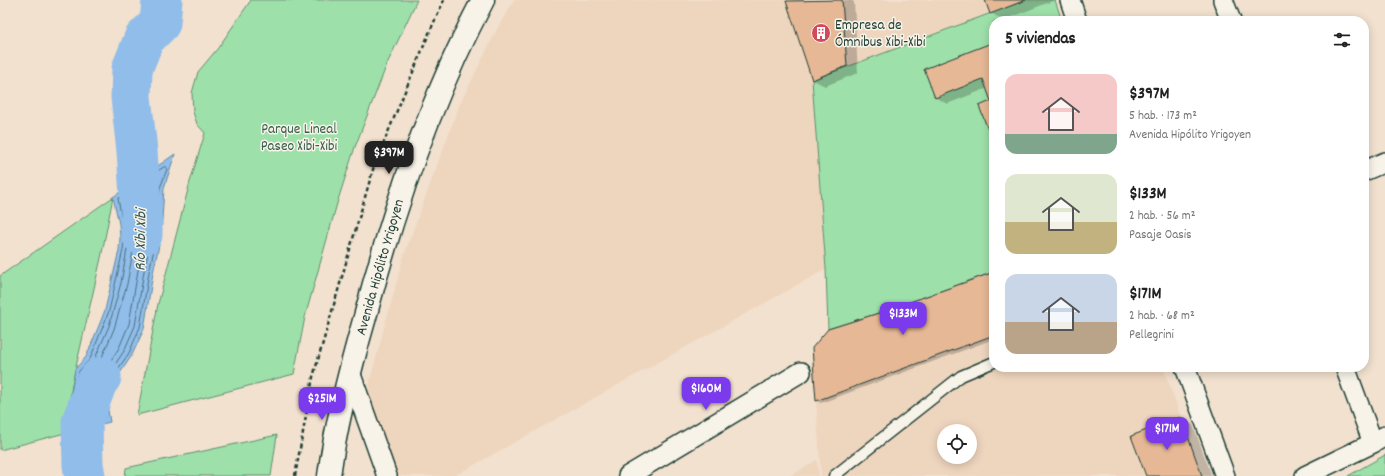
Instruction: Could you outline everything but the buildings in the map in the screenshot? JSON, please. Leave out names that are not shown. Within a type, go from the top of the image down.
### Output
[{"type":"main road","name":"Avenida Hipólito Yrigoyen","points":[[329,476],[331,459],[350,372],[372,287],[402,189],[434,102],[465,34],[483,0]]},
{"type":"street","points":[[1070,0],[1075,16]]},
{"type":"street","points":[[1223,0],[1229,16]]},
{"type":"street","points":[[1369,169],[1385,162]]},
{"type":"street","points":[[350,372],[387,476]]},
{"type":"street","points":[[628,476],[801,372]]},
{"type":"street","points":[[1187,372],[1225,476]]},
{"type":"street","points":[[1305,476],[1379,439],[1347,372]]},
{"type":"lane","points":[[834,476],[961,376],[989,364]]},
{"type":"path","points":[[295,476],[312,377],[374,166],[444,0]]},
{"type":"shaded area","points":[[514,0],[1026,0],[812,80],[826,269],[454,476],[393,476],[366,402],[370,380],[404,255],[459,106],[497,29]]},
{"type":"shaded area","points":[[989,337],[989,372],[1165,372],[1181,417],[1132,436],[1146,476],[821,476],[816,401]]},
{"type":"shaded area","points":[[817,460],[819,476],[790,476]]},
{"type":"green space","name":"Parque Lineal Paseo Xibi-Xibi","points":[[251,0],[417,0],[387,64],[355,147],[338,200],[305,317],[294,374],[137,415],[158,304],[190,182],[205,133],[197,124],[193,112],[192,93],[198,72],[218,48]]},
{"type":"green space","points":[[1026,0],[1055,0],[1060,16],[989,16],[989,274],[882,312],[828,329],[826,269],[812,80]]},
{"type":"green space","points":[[113,197],[101,258],[72,384],[65,433],[0,450],[0,276]]},
{"type":"green space","points":[[277,435],[271,476],[125,476],[126,468]]},
{"type":"green space","points":[[1385,455],[1385,476],[1348,476]]},
{"type":"water","points":[[175,154],[164,188],[161,236],[153,273],[144,329],[132,355],[111,387],[107,404],[110,422],[65,433],[75,369],[86,357],[105,310],[119,250],[119,224],[113,197]]},
{"type":"waterway","name":"Río Xibi Xibi","points":[[142,235],[137,151],[131,97],[132,69],[144,39],[160,23],[162,0]]},
{"type":"waterway","name":"Río Xibi Xibi","points":[[85,476],[83,465],[82,422],[97,382],[101,377]]},
{"type":"place","name":"Empresa de Ómnibus Xibi-Xibi","points":[[821,33]]}]
